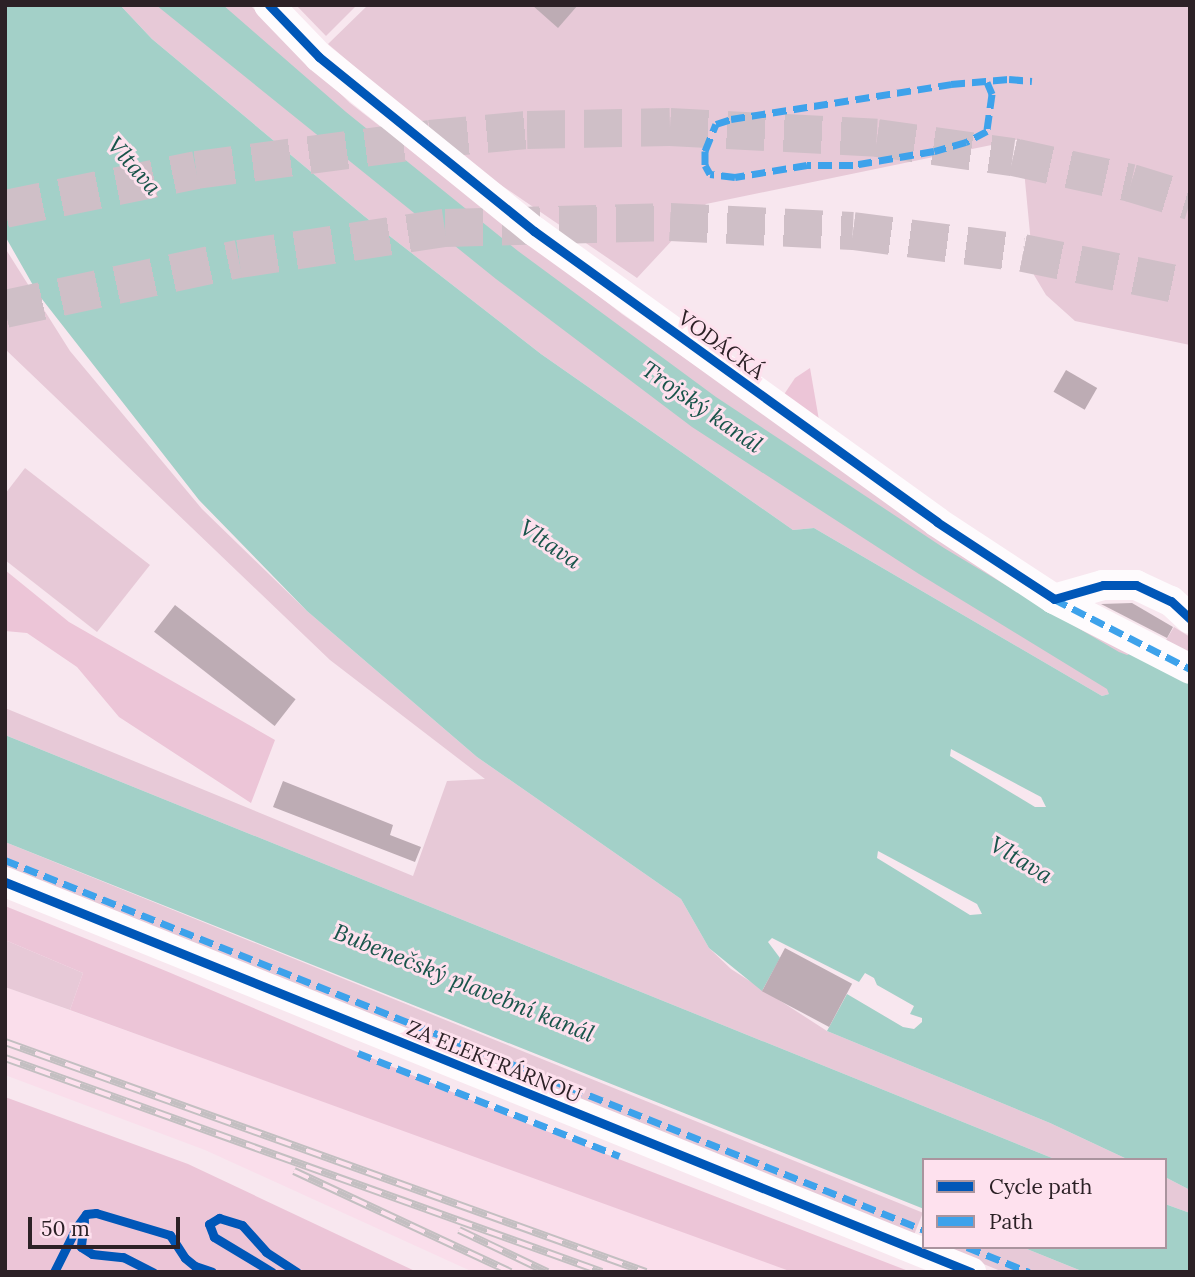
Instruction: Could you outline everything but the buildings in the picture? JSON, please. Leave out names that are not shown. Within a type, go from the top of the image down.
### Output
[{"type":"street","name":"VODÁCKÁ","points":[[269,5],[319,57],[534,232],[937,522],[1054,598],[1190,669]]},
{"type":"street","points":[[1054,598],[1103,585],[1136,585],[1171,601],[1190,619]]},
{"type":"street","name":"ZA ELEKTRÁRNOU","points":[[5,883],[971,1272]]},
{"type":"shaded area","points":[[120,5],[250,5],[350,103],[622,314],[837,465],[1135,652],[1109,694],[1102,696],[814,528],[793,530],[541,354],[364,216],[152,39]]},
{"type":"shaded area","points":[[296,5],[357,5],[326,36]]},
{"type":"shaded area","points":[[368,5],[1190,5],[1190,345],[1075,321],[1046,295],[1034,275],[1021,139],[706,204],[637,278],[463,159],[328,44]]},
{"type":"shaded area","points":[[5,248],[70,351],[202,509],[307,611],[477,757],[681,899],[709,948],[731,969],[827,1031],[1050,1123],[1125,1158],[1052,1158],[5,735],[5,708],[413,876],[447,781],[485,779],[330,660],[5,349]]},
{"type":"shaded area","points":[[810,368],[820,426],[783,396],[795,378]]},
{"type":"shaded area","points":[[25,468],[150,565],[97,632],[5,560],[5,494]]},
{"type":"shaded area","points":[[5,570],[69,622],[275,740],[251,803],[119,717],[77,667],[27,633],[5,631]]},
{"type":"shaded area","points":[[1174,627],[1190,637],[1190,652],[1163,645]]},
{"type":"shaded area","points":[[5,842],[922,1212],[912,1239],[5,872]]},
{"type":"shaded area","points":[[5,906],[523,1122],[911,1272],[792,1272],[70,1010],[83,973],[5,940]]},
{"type":"shaded area","points":[[5,940],[83,973],[70,1010],[5,987]]},
{"type":"shaded area","points":[[5,987],[792,1272],[473,1272],[205,1150],[5,1075]]},
{"type":"shaded area","points":[[5,1097],[188,1164],[417,1272],[5,1272]]},
{"type":"shaded area","points":[[1167,1178],[1190,1190],[1190,1213],[1167,1205]]},
{"type":"shaded area","points":[[947,1249],[1027,1249],[1084,1272],[1003,1272]]},
{"type":"water","points":[[5,5],[120,5],[152,39],[364,216],[541,354],[793,530],[814,528],[1102,696],[1109,694],[1107,689],[919,574],[692,427],[496,279],[156,5],[223,5],[346,112],[518,251],[716,397],[944,548],[1119,652],[1127,655],[1135,652],[1190,683],[1190,1190],[1167,1178],[1167,1158],[1125,1158],[1050,1123],[827,1031],[847,994],[903,1027],[914,1029],[922,1022],[922,1018],[910,1014],[914,1006],[877,985],[874,978],[865,973],[859,982],[772,938],[768,942],[780,958],[762,991],[709,948],[681,899],[477,757],[307,611],[199,500],[38,294],[5,236]],"holes":[[[951,749],[1041,797],[1046,807],[1035,807],[950,756]],[[878,851],[977,904],[982,914],[970,915],[877,858]]]},
{"type":"water","name":"Bubenečský plavební kanál","points":[[5,735],[1052,1158],[922,1158],[922,1208],[5,842]]},
{"type":"water","points":[[1167,1205],[1190,1213],[1190,1272],[1084,1272],[1027,1249],[1167,1249]]},
{"type":"tunnel","points":[[5,209],[196,170],[430,139],[527,130],[670,127],[877,138],[1013,157],[1131,183],[1190,201]]},
{"type":"tunnel","points":[[5,309],[239,259],[445,228],[670,222],[853,231],[1023,253],[1190,287]]},
{"type":"railway","points":[[5,1042],[646,1272]]},
{"type":"railway","points":[[5,1058],[602,1272]]},
{"type":"railway","points":[[294,1171],[511,1272]]},
{"type":"railway","points":[[459,1230],[547,1272]]},
{"type":"marked path","points":[[987,82],[992,94],[987,131],[966,142],[934,151],[853,165],[807,165],[735,177],[710,174],[705,165],[705,151],[716,124],[731,119],[951,84],[1009,79],[1032,81]]},
{"type":"marked path","points":[[1054,599],[1190,669]]},
{"type":"marked path","points":[[5,860],[922,1229]]},
{"type":"marked path","points":[[358,1053],[619,1156]]},
{"type":"marked path","points":[[972,1249],[1029,1272]]},
{"type":"cycle path","points":[[269,5],[319,57],[534,231],[937,522],[1054,599],[1103,585],[1136,585],[1171,601],[1190,619]]},
{"type":"cycle path","points":[[5,882],[971,1272]]},
{"type":"cycle path","points":[[54,1272],[76,1228],[86,1214],[96,1213],[170,1235],[185,1258],[195,1266],[212,1272]]},
{"type":"cycle path","points":[[272,1272],[214,1237],[209,1224],[219,1218],[242,1225],[266,1252],[297,1272]]},
{"type":"cycle path","points":[[84,1221],[81,1247],[92,1254],[123,1257],[153,1272]]},
{"type":"water label","name":"Vltava","points":[[134,166]]},
{"type":"water label","name":"Trojský kanál","points":[[702,407]]},
{"type":"water label","name":"Vltava","points":[[550,544]]},
{"type":"water label","name":"Vltava","points":[[1021,860]]}]
